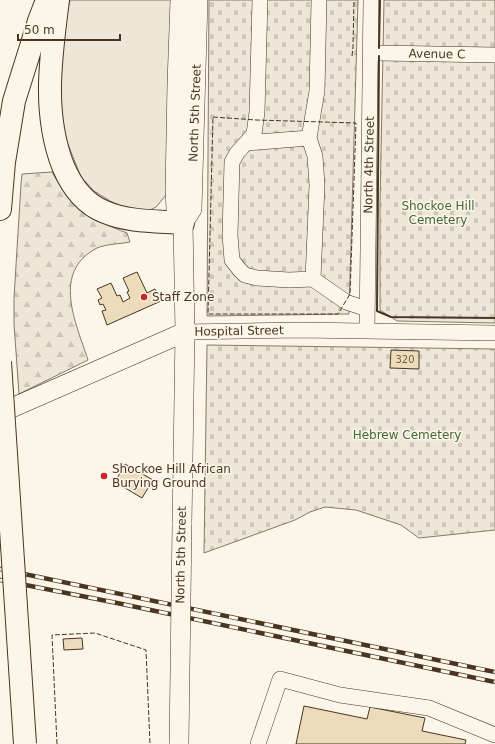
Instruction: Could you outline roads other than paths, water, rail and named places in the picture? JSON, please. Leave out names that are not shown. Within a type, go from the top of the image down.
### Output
[{"type":"highway","points":[[0,209],[4,162],[14,101],[47,0]]},
{"type":"highway","points":[[58,0],[50,62],[50,107],[53,133],[67,176],[79,194],[103,211],[123,218],[183,223]]},
{"type":"highway","points":[[0,362],[26,744]]},
{"type":"main road","name":"North 5th Street","points":[[179,744],[185,332],[183,223],[176,209],[175,191],[180,0]]},
{"type":"main road","name":"North 5th Street","points":[[183,223],[192,209],[198,0]]},
{"type":"main road","name":"Hospital Street","points":[[0,413],[185,332]]},
{"type":"street","points":[[260,0],[257,112],[254,134],[237,153],[232,162],[230,235],[232,260],[245,275],[257,278],[289,280],[313,279],[346,302],[367,309]]},
{"type":"street","points":[[313,279],[317,185],[315,156],[309,138],[317,91],[319,0]]},
{"type":"street","name":"North 4th Street","points":[[367,331],[371,0]]},
{"type":"street","name":"Avenue C","points":[[379,53],[495,55]]},
{"type":"street","points":[[246,142],[309,138]]},
{"type":"street","name":"Hospital Street","points":[[185,332],[300,330],[495,333]]},
{"type":"street","points":[[258,744],[280,679],[340,695],[429,708],[495,735]]},
{"type":"railway","points":[[0,569],[495,672]]},
{"type":"railway","points":[[0,580],[495,682]]},
{"type":"place","name":"Staff Zone","points":[[144,297]]},
{"type":"place","name":"Shockoe Hill African Burying Ground","points":[[104,476]]},
{"type":"park label","name":"Shockoe Hill Cemetery","points":[[438,213]]},
{"type":"park label","name":"Hebrew Cemetery","points":[[407,435]]}]
